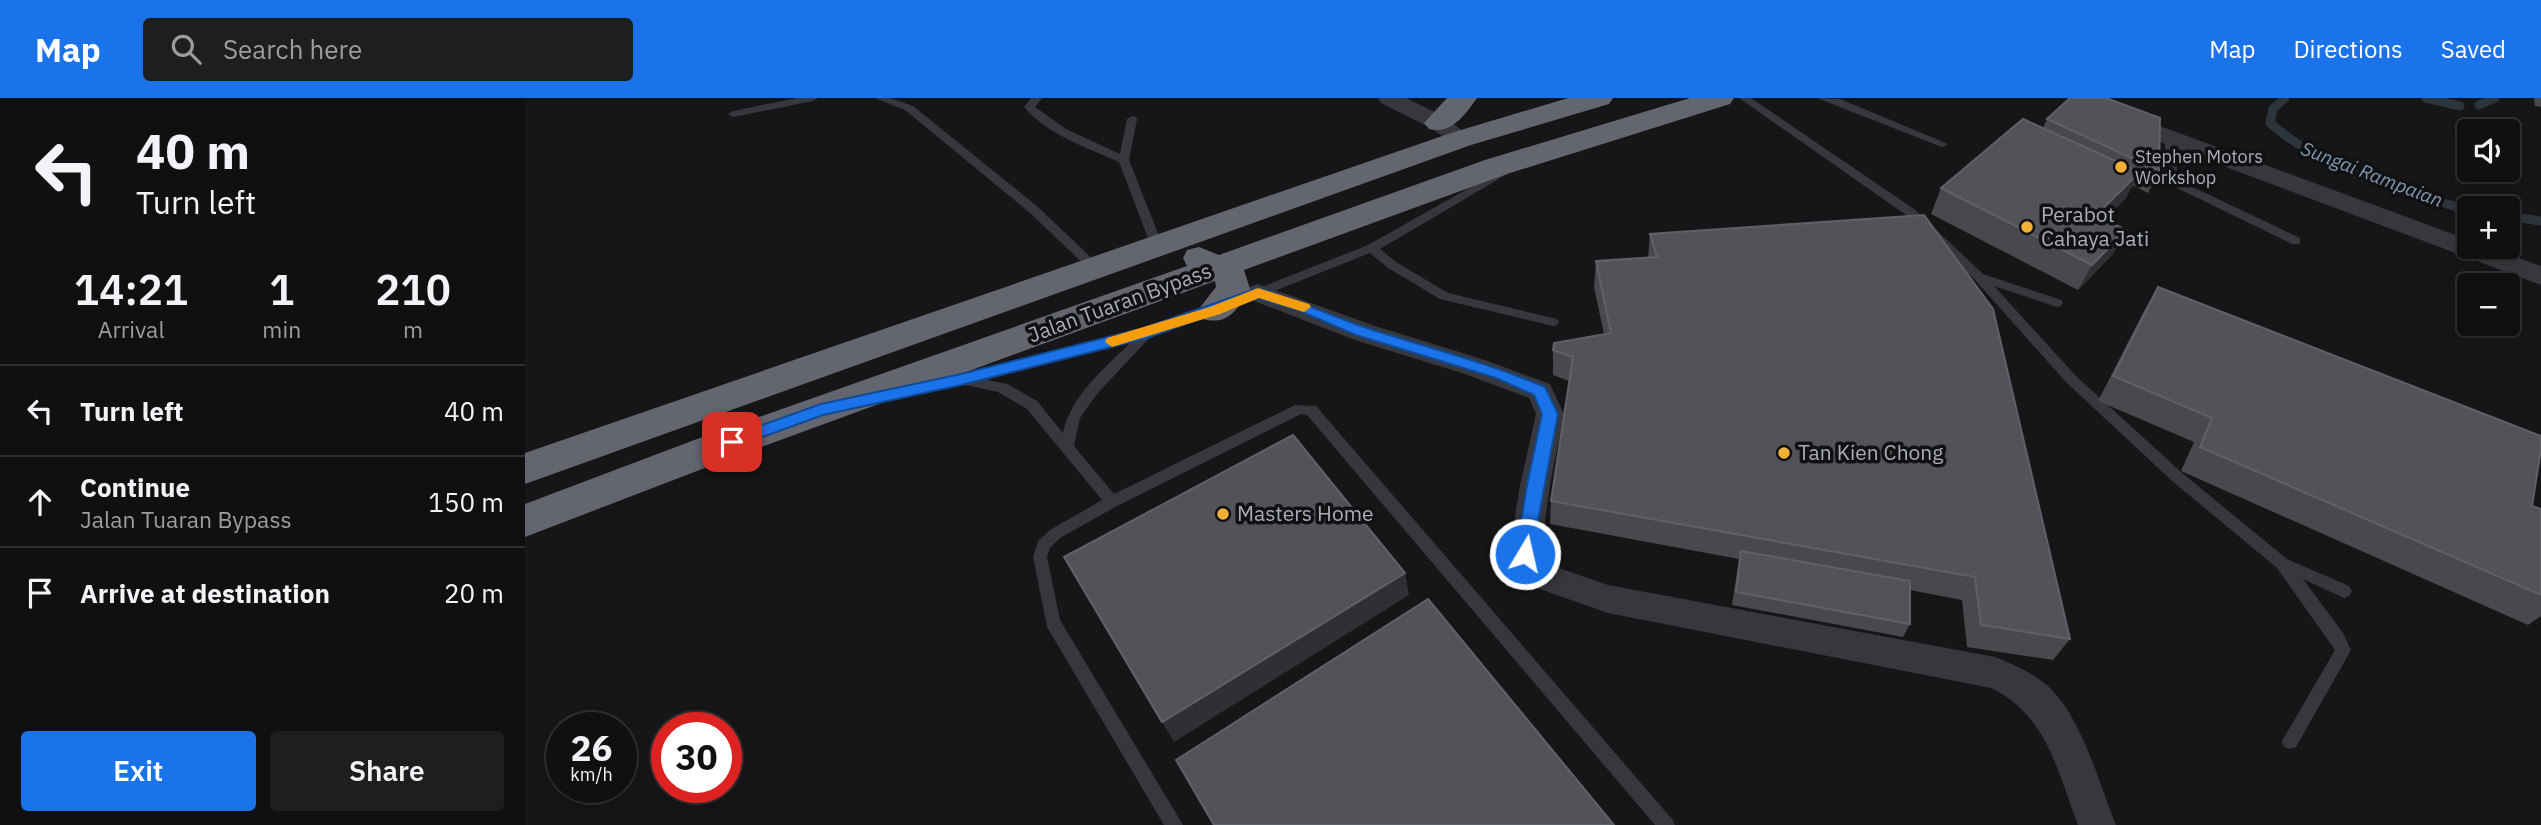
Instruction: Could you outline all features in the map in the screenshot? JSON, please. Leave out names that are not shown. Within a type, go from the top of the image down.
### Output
[{"type":"highway","points":[[1463,98],[1450,131],[1495,143],[1533,141],[1672,98]]},
{"type":"highway","name":"Jalan Tuaran Bypass","points":[[525,469],[1157,246],[1450,131],[1599,98]]},
{"type":"highway","name":"Jalan Tuaran Bypass","points":[[525,521],[821,410],[1522,158],[1720,98]]},
{"type":"highway","points":[[1109,263],[1182,256],[1197,258],[1219,267],[1231,275],[1233,289],[1215,310]]},
{"type":"street","points":[[1389,98],[1450,131]]},
{"type":"street","points":[[2078,98],[2133,124],[2541,276]]},
{"type":"street","points":[[1258,293],[1303,307],[1361,331],[1501,374],[1540,391],[1550,414],[1535,485],[1525,554],[1545,577],[1608,598],[1995,673],[2014,681],[2044,705],[2060,734],[2097,825]]},
{"type":"lane","points":[[733,114],[813,98]]},
{"type":"lane","points":[[880,98],[909,108],[1034,210],[1109,263]]},
{"type":"lane","points":[[1037,98],[1029,107],[1056,130],[1124,160]]},
{"type":"lane","points":[[1744,98],[1910,212],[1979,277],[2071,379],[2176,476],[2282,563],[2344,592]]},
{"type":"lane","points":[[1822,98],[1836,101],[1943,145]]},
{"type":"lane","points":[[1132,119],[1124,160],[1157,246]]},
{"type":"lane","points":[[2169,137],[2173,182],[2296,241]]},
{"type":"lane","points":[[821,410],[1147,333],[1215,310],[1372,248],[1497,177],[1522,158]]},
{"type":"lane","points":[[1372,248],[1392,265],[1444,296],[1553,322]]},
{"type":"lane","points":[[1979,277],[2057,303]]},
{"type":"lane","points":[[1067,446],[1073,417],[1092,390],[1147,333]]},
{"type":"lane","points":[[961,379],[1002,388],[1033,405],[1112,502]]},
{"type":"lane","points":[[1174,825],[1053,622],[1040,557],[1043,545],[1055,534],[1112,502],[1300,408],[1311,410],[1666,825]]},
{"type":"lane","points":[[2282,563],[2343,650],[2290,741]]},
{"type":"building","points":[[2070,98],[2106,98],[2160,118],[2159,171],[2047,119]]},
{"type":"building","name":"Perabot Cahaya Jati","points":[[2023,119],[2140,172],[2096,215],[2126,230],[2092,265],[1941,188]]},
{"type":"building","name":"Tan Kien Chong","points":[[1924,215],[1993,309],[2070,639],[1981,625],[1975,577],[1551,501],[1573,357],[1553,350],[1554,343],[1611,333],[1596,261],[1657,257],[1650,234]]},
{"type":"building","points":[[2158,287],[2541,436],[2532,506],[2541,509],[2541,595],[2200,447],[2212,418],[2113,376]]},
{"type":"building","points":[[1293,435],[1405,573],[1162,722],[1064,557]]},
{"type":"building","points":[[1741,551],[1910,581],[1910,624],[1736,592]]},
{"type":"building","points":[[1428,599],[1614,825],[1214,825],[1176,760]]},
{"type":"waterway","name":"Sungai Rampaian","points":[[2285,98],[2273,109],[2270,123],[2314,154],[2390,187],[2457,207]]},
{"type":"waterway","name":"Sungai Rampaian","points":[[2426,98],[2460,106]]},
{"type":"waterway","name":"Sungai Rampaian","points":[[2479,105],[2495,98]]},
{"type":"waterway","name":"Sungai Rampaian","points":[[2520,218],[2541,221]]},
{"type":"slow traffic","points":[[1112,342],[1147,333],[1258,293],[1304,307]]},
{"type":"place","name":"Stephen Motors Workshop","points":[[2121,167]]},
{"type":"place","name":"Perabot Cahaya Jati","points":[[2027,227]]},
{"type":"place","name":"Tan Kien Chong","points":[[1784,453]]},
{"type":"place","name":"Masters Home","points":[[1223,514]]},
{"type":"route","points":[[732,442],[821,410],[1147,333],[1258,293],[1303,307],[1361,331],[1501,374],[1540,391],[1550,414],[1535,485],[1525,554]]}]
